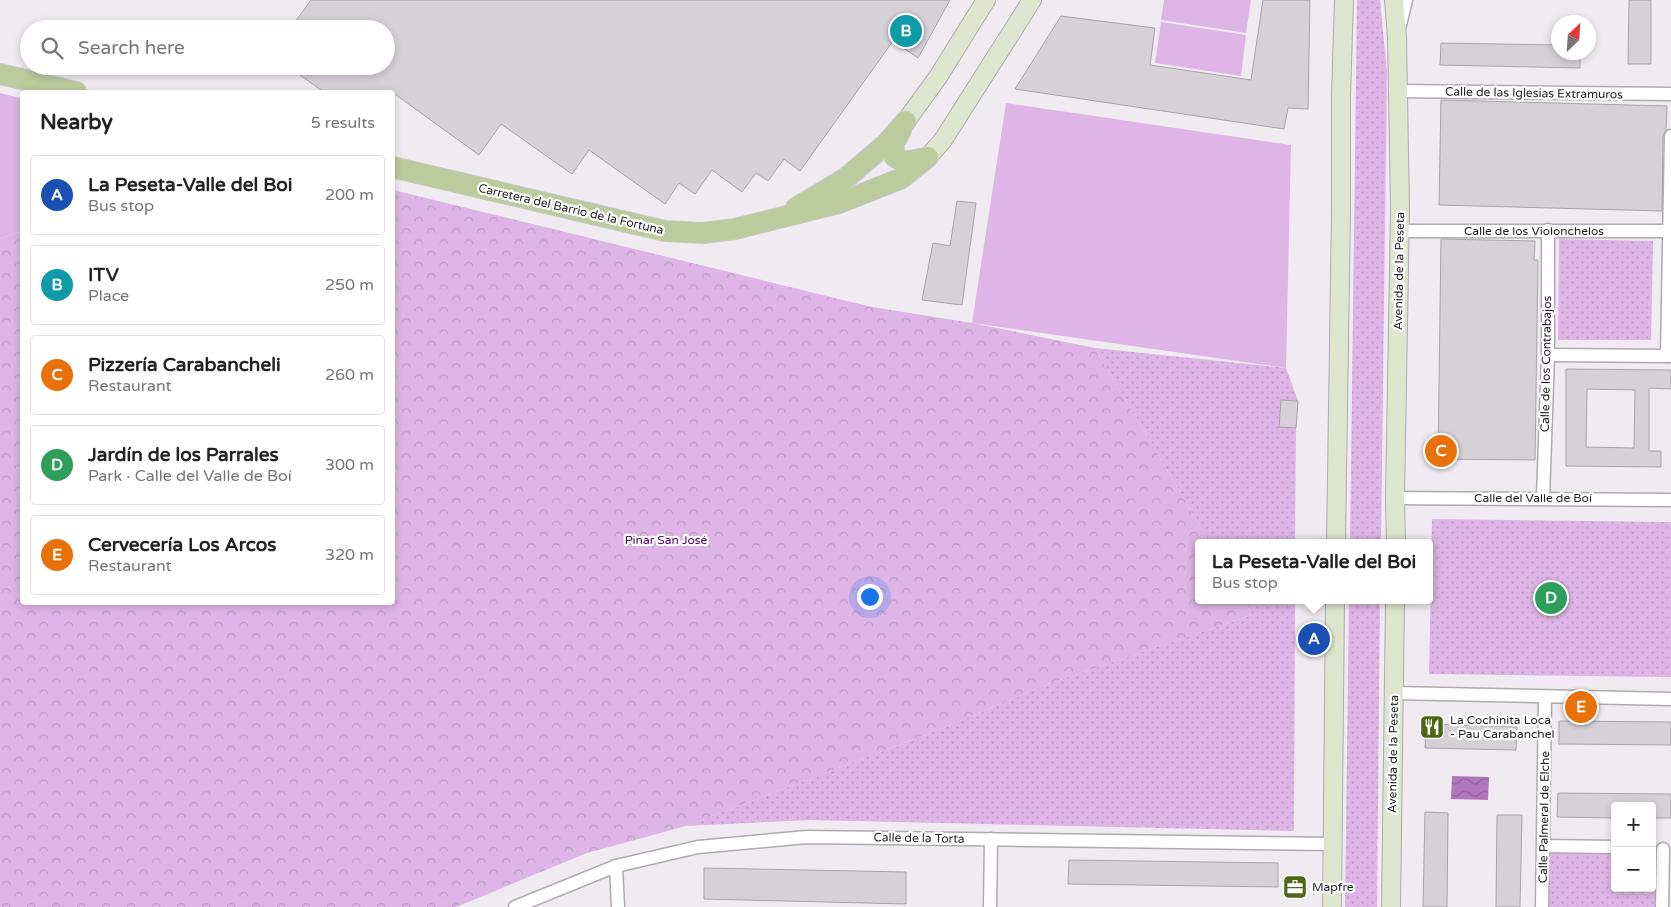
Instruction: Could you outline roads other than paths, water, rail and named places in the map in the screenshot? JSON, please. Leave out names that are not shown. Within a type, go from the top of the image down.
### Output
[{"type":"main road","points":[[0,74],[68,90]]},
{"type":"main road","name":"Carretera del Barrio de la Fortuna","points":[[906,120],[893,146],[895,157],[904,162],[928,157]]},
{"type":"main road","name":"Carretera del Barrio de la Fortuna","points":[[780,218],[846,178],[886,144],[906,120]]},
{"type":"main road","name":"Carretera del Barrio de la Fortuna","points":[[395,168],[665,231],[703,233],[735,229],[839,203],[900,178],[928,157]]},
{"type":"street","name":"Carretera del Barrio de la Fortuna","points":[[906,120],[938,77],[986,0]]},
{"type":"street","name":"Carretera del Barrio de la Fortuna","points":[[928,157],[943,140],[1032,0]]},
{"type":"street","points":[[1336,539],[1341,96],[1344,0]]},
{"type":"street","name":"Avenida de la Peseta","points":[[1394,0],[1398,91],[1399,231],[1396,539]]},
{"type":"street","points":[[1396,37],[1406,0]]},
{"type":"street","name":"Calle de las Iglesias Extramuros","points":[[1398,91],[1671,94]]},
{"type":"street","points":[[1548,355],[1669,356],[1668,232],[1671,136]]},
{"type":"street","name":"Calle de los Violonchelos","points":[[1399,231],[1548,230],[1668,232]]},
{"type":"street","name":"Calle de los Contrabajos","points":[[1543,498],[1548,355],[1548,230]]},
{"type":"street","name":"Calle del Valle de Boí","points":[[1395,498],[1671,500]]},
{"type":"street","points":[[1332,907],[1335,604]]},
{"type":"street","name":"Avenida de la Peseta","points":[[1391,907],[1395,604]]},
{"type":"street","points":[[1393,693],[1545,698],[1671,699]]},
{"type":"street","name":"Calle Palmeral de Elche","points":[[1542,907],[1545,698]]},
{"type":"street","name":"Calle de la Torta","points":[[515,907],[616,866],[698,846],[807,837],[1333,844]]},
{"type":"street","points":[[990,907],[991,839]]},
{"type":"street","points":[[1544,846],[1611,847]]},
{"type":"street","points":[[1662,849],[1662,907]]},
{"type":"street","points":[[616,866],[618,907]]},
{"type":"water","points":[[1452,776],[1489,777],[1488,800],[1451,799]]},
{"type":"place","name":"ITV","points":[[906,31]]},
{"type":"place","name":"Pizzería Carabancheli","points":[[1441,451]]},
{"type":"place","name":"Jardín de los Parrales","points":[[1551,598]]},
{"type":"place","name":"La Peseta-Valle del Boi","points":[[1314,639]]},
{"type":"place","name":"Cervecería Los Arcos","points":[[1581,707]]},
{"type":"place","name":"La Cochinita Loca - Pau Carabanchel","points":[[1432,727]]},
{"type":"place","name":"Mapfre","points":[[1295,887]]},
{"type":"park label","name":"Pinar San José","points":[[666,540]]}]
